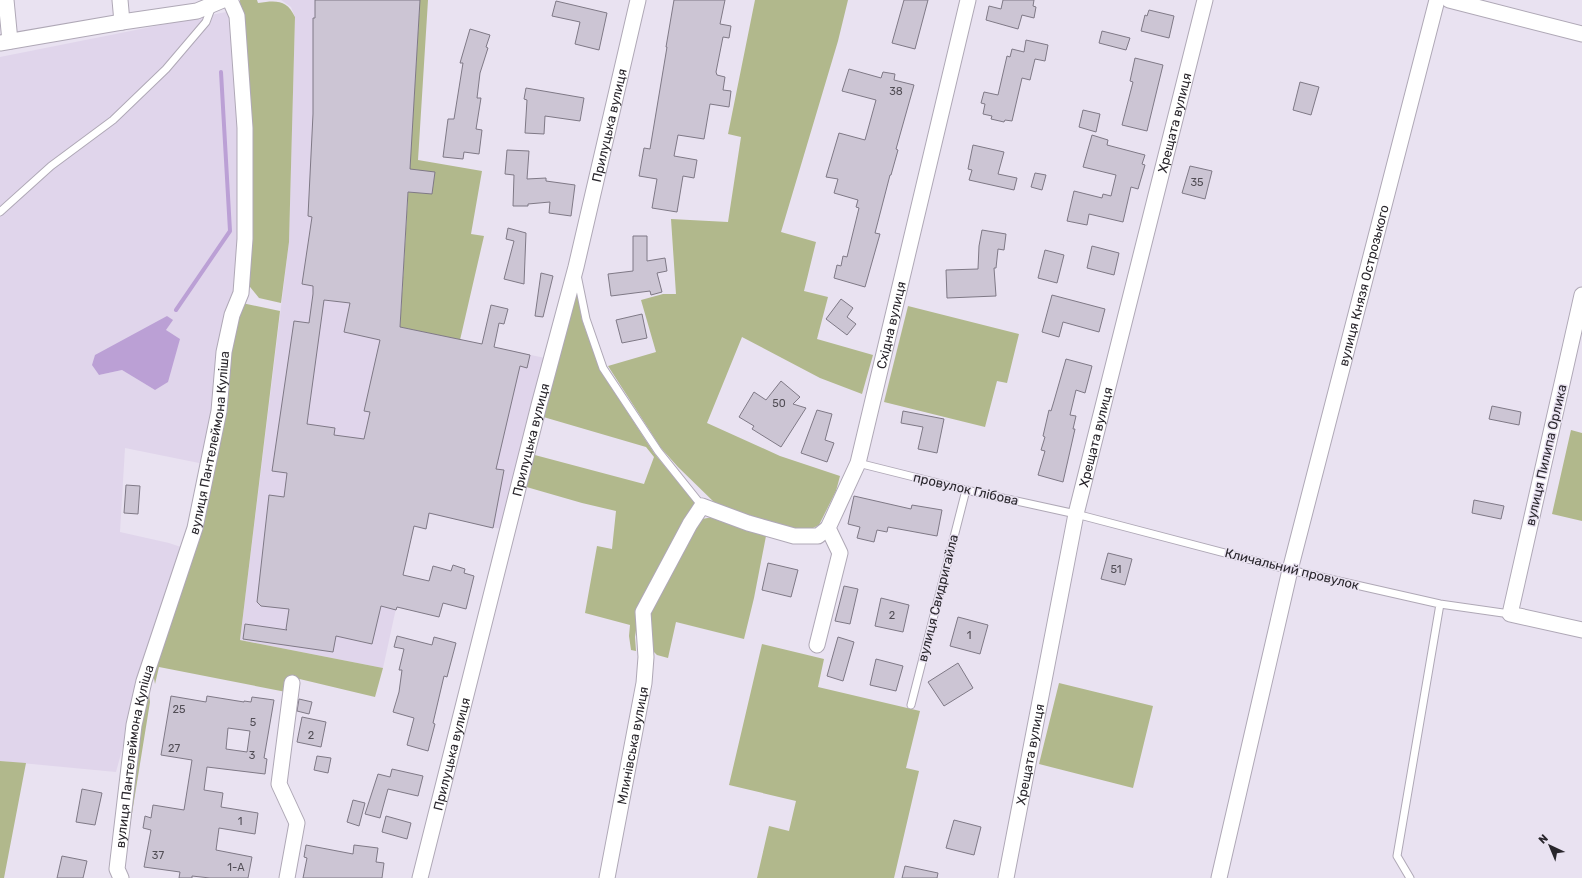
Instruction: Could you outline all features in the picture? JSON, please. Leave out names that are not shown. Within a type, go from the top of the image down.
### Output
[{"type":"street","points":[[6,0],[5,42],[197,11],[218,3]]},
{"type":"street","points":[[120,0],[122,22]]},
{"type":"street","name":"вулиця Пантелеймона Куліша","points":[[121,878],[117,869],[134,725],[144,681],[194,528],[219,411],[224,352],[232,315],[241,293],[245,239],[245,128],[236,16],[230,0]]},
{"type":"street","name":"Прилуцька вулиця","points":[[420,878],[538,405],[576,266],[638,0]]},
{"type":"street","name":"Східна вулиця","points":[[828,528],[858,463],[968,0]]},
{"type":"street","name":"Хрещата вулиця","points":[[1006,878],[1076,514],[1205,0]]},
{"type":"street","name":"вулиця Князя Острозького","points":[[1218,878],[1290,570],[1437,0]]},
{"type":"street","points":[[1449,0],[1582,34]]},
{"type":"street","name":"вулиця Пилипа Орлика","points":[[1510,614],[1582,295]]},
{"type":"street","points":[[702,506],[748,523],[794,536],[818,536],[828,528],[840,553],[817,645]]},
{"type":"street","name":"Млинівська вулиця","points":[[607,878],[644,683],[646,657],[643,612],[690,524],[702,506]]},
{"type":"street","points":[[1510,614],[1582,630]]},
{"type":"street","points":[[287,878],[297,823],[279,784],[292,683]]},
{"type":"lane","points":[[0,212],[51,166],[113,120],[166,69],[206,22],[218,3]]},
{"type":"lane","points":[[576,266],[586,319],[603,368],[658,451],[702,506]]},
{"type":"lane","name":"провулок Глібова","points":[[858,463],[966,490],[1076,514]]},
{"type":"lane","name":"вулиця Свидригайла","points":[[911,705],[966,490]]},
{"type":"lane","name":"Кличальний провулок","points":[[1076,514],[1290,570],[1440,604],[1510,614]]},
{"type":"lane","points":[[1410,878],[1397,856],[1440,604]]},
{"type":"shaded area","points":[[281,0],[420,0],[400,327],[545,358],[501,529],[430,514],[426,529],[414,526],[383,668],[240,640],[289,242],[295,17],[291,7]]},
{"type":"shaded area","points":[[231,11],[241,128],[238,292],[204,464],[125,448],[120,532],[169,543],[184,548],[141,680],[116,772],[0,761],[0,57]],"holes":[[[167,316],[172,321],[166,330],[155,390],[122,370],[99,375]]]},
{"type":"shaded area","points":[[167,316],[173,320],[166,330],[180,339],[168,382],[155,390],[122,370],[99,375],[92,365],[95,355]]},
{"type":"green space","points":[[240,0],[257,0],[258,3],[281,2],[289,7],[295,17],[289,242],[281,303],[259,298],[246,282]]},
{"type":"green space","points":[[420,0],[428,0],[418,160],[482,171],[471,234],[484,236],[460,340],[400,327]]},
{"type":"green space","points":[[755,0],[848,0],[838,41],[781,232],[816,242],[804,291],[828,297],[817,339],[873,355],[862,394],[820,378],[742,337],[707,423],[780,456],[840,476],[836,491],[819,525],[807,531],[750,517],[716,504],[661,448],[608,366],[656,352],[641,300],[663,294],[676,294],[671,219],[728,222],[741,137],[728,134]]},
{"type":"green space","points":[[576,287],[582,320],[600,370],[654,453],[695,503],[692,512],[639,610],[635,637],[636,651],[631,650],[629,636],[630,625],[585,613],[597,546],[612,549],[616,511],[523,486],[531,454],[644,484],[654,457],[646,447],[540,416]]},
{"type":"green space","points":[[242,303],[280,311],[240,640],[383,668],[375,697],[287,676],[286,692],[159,667],[155,684],[152,667],[198,529],[227,353]]},
{"type":"green space","points":[[908,306],[1019,334],[1007,383],[997,381],[985,427],[884,402]]},
{"type":"green space","points":[[1571,430],[1582,433],[1582,521],[1552,514]]},
{"type":"green space","points":[[713,517],[766,536],[754,598],[744,639],[676,622],[668,658],[657,655],[650,648],[647,613],[694,525],[702,519]]},
{"type":"green space","points":[[762,644],[824,659],[818,687],[920,711],[906,768],[919,771],[894,878],[757,878],[769,826],[789,831],[796,801],[729,785]]},
{"type":"green space","points":[[1059,683],[1153,706],[1133,788],[1039,764]]},
{"type":"green space","points":[[148,684],[150,702],[123,869],[129,803]]},
{"type":"green space","points":[[0,761],[26,763],[4,878],[0,878]]},
{"type":"building","points":[[315,0],[420,0],[410,169],[435,172],[432,194],[408,192],[400,327],[482,344],[491,305],[508,309],[504,324],[499,323],[494,347],[530,355],[527,368],[520,366],[496,469],[504,470],[493,528],[429,513],[426,529],[414,526],[403,575],[429,581],[433,566],[451,571],[453,565],[465,569],[464,573],[474,576],[466,609],[443,603],[439,617],[397,607],[396,610],[381,606],[372,644],[336,636],[333,652],[243,639],[245,624],[287,630],[289,609],[261,606],[257,602],[269,495],[284,497],[287,473],[272,471],[294,321],[309,323],[313,294],[313,286],[302,284],[312,217],[308,216],[313,114],[313,18],[315,18]],"holes":[[[324,300],[350,303],[344,332],[380,340],[364,411],[370,412],[364,439],[334,435],[335,428],[307,424]]]},
{"type":"building","points":[[674,0],[725,0],[720,24],[731,26],[729,38],[723,37],[716,72],[717,75],[725,77],[723,90],[731,91],[729,107],[710,104],[704,139],[678,135],[674,156],[697,160],[694,178],[683,176],[677,212],[652,208],[657,179],[639,176],[644,148],[650,149]]},
{"type":"building","points":[[904,0],[928,0],[915,49],[892,43]]},
{"type":"building","points":[[1003,0],[1034,0],[1033,6],[1036,7],[1034,18],[1022,15],[1018,29],[986,20],[989,6],[1001,9]]},
{"type":"building","points":[[556,1],[607,13],[599,50],[575,44],[580,22],[552,16]]},
{"type":"building","points":[[1149,10],[1174,16],[1169,38],[1141,31],[1145,15],[1147,16]]},
{"type":"building","points":[[470,29],[490,35],[486,47],[488,48],[480,73],[477,98],[481,98],[476,129],[482,130],[479,154],[464,152],[463,159],[443,157],[448,119],[454,119],[463,63],[460,63]]},
{"type":"building","points":[[1102,31],[1130,38],[1126,50],[1099,43]]},
{"type":"building","points":[[1026,40],[1048,45],[1045,61],[1035,59],[1030,80],[1022,78],[1012,121],[1005,120],[1004,122],[991,119],[992,116],[983,114],[985,104],[981,103],[984,92],[998,95],[1007,56],[1010,57],[1012,49],[1024,52]]},
{"type":"building","points":[[1135,58],[1163,65],[1147,131],[1122,125],[1133,82],[1130,81]]},
{"type":"building","points":[[849,69],[881,78],[883,72],[895,74],[894,80],[914,85],[875,233],[880,234],[865,287],[834,278],[837,265],[841,266],[843,256],[847,257],[859,208],[856,207],[858,200],[834,193],[838,179],[826,177],[839,133],[865,140],[876,100],[842,91]]},
{"type":"building","points":[[1300,82],[1319,87],[1311,115],[1293,110]]},
{"type":"building","points":[[526,88],[584,98],[580,121],[545,116],[544,134],[525,133],[527,100],[524,99]]},
{"type":"building","points":[[1083,110],[1100,114],[1096,132],[1079,127]]},
{"type":"building","points":[[1092,135],[1108,140],[1107,145],[1145,155],[1142,164],[1145,165],[1138,189],[1131,187],[1123,222],[1089,214],[1087,225],[1067,221],[1074,191],[1102,198],[1103,194],[1111,196],[1116,175],[1083,167]]},
{"type":"building","points":[[973,145],[1004,152],[998,174],[1017,178],[1014,190],[969,180],[972,170],[968,169]]},
{"type":"building","points":[[507,150],[529,151],[527,179],[546,178],[546,181],[575,185],[571,216],[549,213],[550,202],[528,204],[528,206],[513,206],[514,175],[505,174]]},
{"type":"building","points":[[1190,166],[1212,171],[1205,199],[1182,193]]},
{"type":"building","points":[[1035,173],[1046,175],[1042,190],[1031,187]]},
{"type":"building","points":[[508,228],[526,233],[524,284],[504,279],[514,241],[506,239]]},
{"type":"building","points":[[982,230],[1006,234],[1004,250],[998,249],[996,268],[994,268],[996,296],[947,298],[946,270],[978,269],[979,246]]},
{"type":"building","points":[[633,236],[647,236],[647,261],[665,258],[667,271],[657,273],[662,292],[651,295],[650,291],[611,296],[608,274],[633,271]]},
{"type":"building","points":[[1092,246],[1119,253],[1114,275],[1087,268]]},
{"type":"building","points":[[1045,250],[1064,255],[1057,283],[1038,278]]},
{"type":"building","points":[[541,273],[553,276],[543,317],[535,316]]},
{"type":"building","points":[[1052,295],[1105,309],[1099,332],[1063,322],[1059,337],[1042,332]]},
{"type":"building","points":[[841,299],[853,308],[847,317],[856,324],[847,335],[826,319]]},
{"type":"building","points":[[642,314],[647,338],[622,343],[616,320]]},
{"type":"building","points":[[1066,359],[1092,366],[1085,393],[1076,390],[1070,415],[1076,416],[1073,429],[1075,429],[1063,482],[1038,475],[1045,451],[1041,450],[1045,437],[1043,436],[1049,410],[1051,411]]},
{"type":"building","points":[[781,381],[800,397],[793,404],[806,408],[781,447],[752,429],[754,426],[739,417],[754,392],[766,400]]},
{"type":"building","points":[[1492,406],[1521,412],[1519,425],[1489,419]]},
{"type":"building","points":[[817,410],[832,414],[825,440],[834,443],[827,462],[801,453]]},
{"type":"building","points":[[903,411],[944,419],[937,453],[918,449],[923,427],[901,423]]},
{"type":"building","points":[[126,485],[140,486],[138,514],[124,513]]},
{"type":"building","points":[[854,496],[911,509],[912,505],[942,510],[937,536],[888,527],[887,532],[877,530],[874,542],[857,538],[860,527],[848,524]]},
{"type":"building","points":[[1474,500],[1504,506],[1501,519],[1472,513]]},
{"type":"building","points":[[1108,553],[1132,559],[1125,585],[1101,579]]},
{"type":"building","points":[[768,563],[798,570],[791,597],[762,590]]},
{"type":"building","points":[[844,586],[858,589],[850,624],[835,621]]},
{"type":"building","points":[[881,598],[909,605],[903,632],[875,626]]},
{"type":"building","points":[[958,617],[988,625],[980,654],[950,646]]},
{"type":"building","points":[[397,636],[432,645],[434,637],[456,643],[447,677],[444,676],[433,723],[435,724],[428,751],[407,745],[414,718],[393,712],[399,692],[402,670],[399,670],[404,649],[394,647]]},
{"type":"building","points":[[838,637],[854,642],[843,681],[827,676]]},
{"type":"building","points":[[876,659],[903,666],[896,691],[870,685]]},
{"type":"building","points":[[958,663],[973,688],[944,706],[928,682]]},
{"type":"building","points":[[171,696],[206,702],[207,696],[244,702],[251,702],[252,697],[274,700],[264,758],[267,759],[265,774],[207,767],[204,790],[223,793],[221,807],[258,813],[255,834],[219,828],[216,850],[252,857],[248,878],[210,878],[192,876],[192,878],[179,878],[180,872],[144,867],[151,830],[143,828],[145,816],[151,818],[153,805],[184,810],[192,760],[161,755]],"holes":[[[228,728],[250,731],[247,752],[226,749]]]},
{"type":"building","points":[[299,699],[312,702],[309,714],[297,711]]},
{"type":"building","points":[[302,717],[326,722],[321,747],[297,742]]},
{"type":"building","points":[[317,756],[331,758],[328,773],[314,770]]},
{"type":"building","points":[[392,769],[423,776],[418,796],[388,789],[380,818],[365,814],[378,774],[390,777]]},
{"type":"building","points":[[82,789],[102,793],[95,825],[76,822]]},
{"type":"building","points":[[353,800],[365,803],[359,826],[347,822]]},
{"type":"building","points":[[386,816],[411,823],[407,839],[382,832]]},
{"type":"building","points":[[954,820],[981,827],[974,855],[946,848]]},
{"type":"building","points":[[306,845],[353,854],[354,845],[378,848],[376,862],[384,863],[382,878],[303,878],[307,858],[304,857]]},
{"type":"building","points":[[62,856],[87,861],[83,878],[57,878]]},
{"type":"building","points":[[905,866],[938,873],[937,878],[902,878]]},
{"type":"waterway","points":[[176,310],[230,231],[221,72]]}]
